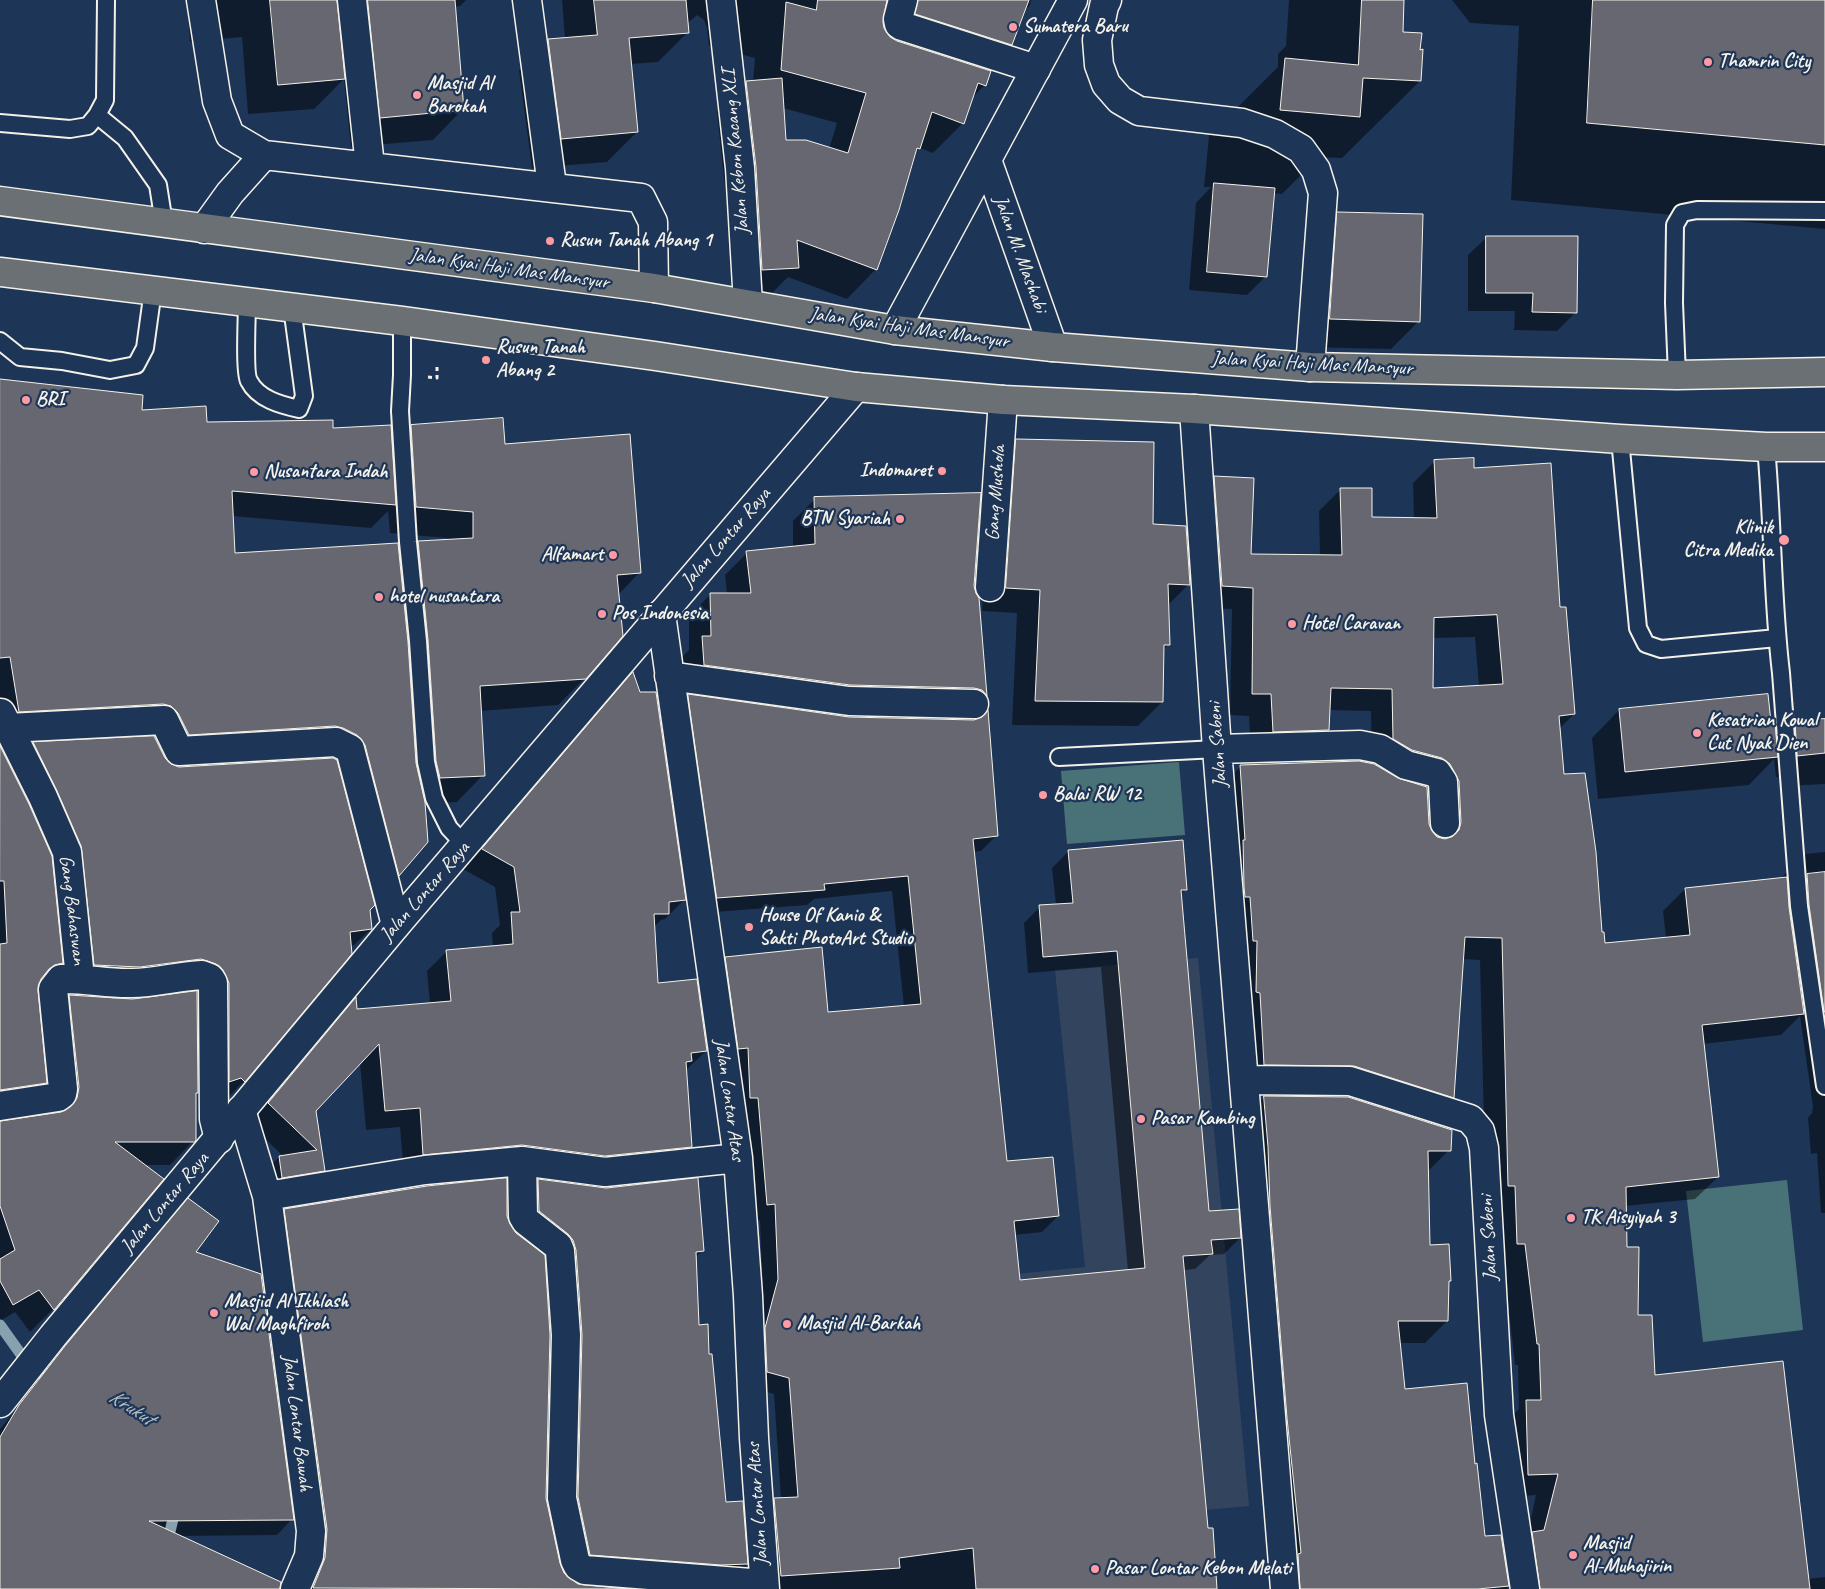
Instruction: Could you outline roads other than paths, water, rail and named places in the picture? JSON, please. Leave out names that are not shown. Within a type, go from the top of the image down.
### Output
[{"type":"main road","name":"Jalan Kyai Haji Mas Mansyur","points":[[0,201],[654,288],[895,330],[1053,347],[1310,366],[1677,375],[1825,372]]},
{"type":"main road","points":[[0,272],[402,321],[655,356],[856,387],[1003,400],[1194,409],[1620,439],[1766,447],[1825,447]]},
{"type":"street","points":[[200,0],[217,101],[230,135],[264,155],[552,186],[641,198],[653,222],[654,288]]},
{"type":"street","points":[[352,0],[370,166]]},
{"type":"street","points":[[527,0],[552,186]]},
{"type":"street","name":"Jalan Kebon Kacang XLI","points":[[720,0],[740,168],[748,304]]},
{"type":"street","points":[[903,0],[898,24],[1036,69]]},
{"type":"street","name":"Jalan M. Mashabi","points":[[895,330],[1073,0]]},
{"type":"street","points":[[1107,0],[1097,40],[1099,65],[1106,84],[1120,100],[1139,111],[1242,123],[1275,134],[1301,149],[1316,170],[1323,193],[1310,366]]},
{"type":"street","points":[[204,229],[230,193],[264,155]]},
{"type":"street","name":"Jalan M. Mashabi","points":[[986,160],[1053,347]]},
{"type":"street","name":"Jalan Lontar Raya","points":[[0,1402],[396,925],[856,387]]},
{"type":"street","name":"Gang Mushola","points":[[990,587],[1003,400]]},
{"type":"street","name":"Jalan Sabeni","points":[[1194,409],[1217,749],[1246,1080],[1285,1589]]},
{"type":"street","name":"Jalan Lontar Atas","points":[[661,614],[738,1158],[748,1296],[754,1438],[764,1586]]},
{"type":"street","points":[[669,676],[849,701],[974,704]]},
{"type":"street","points":[[4,720],[164,720],[179,751],[336,742],[350,749],[396,925]]},
{"type":"street","name":"Gang Bahaswan","points":[[4,720],[43,797],[67,852],[80,978],[104,982],[133,983],[202,975],[210,978],[213,983],[214,1119],[219,1139]]},
{"type":"street","points":[[1217,749],[1360,745],[1380,749],[1406,765],[1437,773],[1441,777],[1443,782],[1445,823]]},
{"type":"street","points":[[0,1106],[58,1097],[62,1094],[53,989],[62,979],[80,978]]},
{"type":"street","name":"Jalan Sabeni","points":[[1246,1080],[1350,1081],[1470,1119],[1480,1131],[1484,1148],[1499,1415],[1525,1589]]},
{"type":"street","name":"Jalan Lontar Bawah","points":[[241,1110],[267,1196],[311,1531],[309,1556],[295,1589]]},
{"type":"street","points":[[267,1196],[425,1170],[522,1161],[605,1172],[738,1158]]},
{"type":"street","points":[[522,1161],[523,1216],[526,1221],[558,1246],[560,1250],[566,1335],[562,1498],[575,1560],[578,1566],[585,1570],[764,1586]]},
{"type":"lane","points":[[0,123],[70,129],[88,126],[97,115],[105,100],[106,0]]},
{"type":"lane","points":[[97,115],[126,138],[158,185],[164,223]]},
{"type":"lane","points":[[1677,375],[1674,303],[1675,225],[1682,213],[1697,210],[1825,211]]},
{"type":"lane","points":[[0,341],[20,357],[62,361],[110,370],[136,365],[145,348],[153,290]]},
{"type":"lane","points":[[247,302],[248,380],[266,398],[284,406],[299,409],[304,396],[292,308]]},
{"type":"lane","points":[[402,321],[400,411],[408,542],[418,641],[426,762],[434,798],[449,828],[465,845]]},
{"type":"lane","points":[[1620,439],[1638,628],[1646,644],[1661,649],[1777,638]]},
{"type":"lane","points":[[1766,447],[1771,500],[1777,638],[1782,673],[1799,906],[1825,1086]]},
{"type":"lane","points":[[1059,757],[1217,749]]},
{"type":"waterway","name":"Krukut","points":[[0,1325],[30,1367],[55,1383]]},
{"type":"waterway","name":"Krukut","points":[[167,1544],[173,1519],[170,1506]]},
{"type":"place","name":"Sumatera Baru","points":[[1013,27]]},
{"type":"place","name":"Thamrin City","points":[[1708,62]]},
{"type":"place","name":"Masjid Al Barokah","points":[[417,95]]},
{"type":"place","name":"Rusun Tanah Abang 1","points":[[550,241]]},
{"type":"place","name":"Rusun Tanah Abang 2","points":[[486,360]]},
{"type":"place","name":"BRI","points":[[26,400]]},
{"type":"place","name":"Indomaret","points":[[942,471]]},
{"type":"place","name":"Nusantara Indah","points":[[254,472]]},
{"type":"place","name":"BTN Syariah","points":[[900,519]]},
{"type":"place","name":"Klinik Citra Medika","points":[[1784,540]]},
{"type":"place","name":"Alfamart","points":[[613,555]]},
{"type":"place","name":"hotel nusantara","points":[[379,597]]},
{"type":"place","name":"Pos Indonesia","points":[[602,614]]},
{"type":"place","name":"Hotel Caravan","points":[[1292,624]]},
{"type":"place","name":"Kesatrian Kowal Cut Nyak Dien","points":[[1697,733]]},
{"type":"place","name":"Balai RW 12","points":[[1043,795]]},
{"type":"place","name":"House Of Kanio & Sakti PhotoArt Studio","points":[[749,927]]},
{"type":"place","name":"Pasar Kambing","points":[[1141,1119]]},
{"type":"place","name":"TK Aisyiyah 3","points":[[1571,1218]]},
{"type":"place","name":"Masjid Al Ikhlash Wal Maghfiroh","points":[[214,1313]]},
{"type":"place","name":"Masjid Al-Barkah","points":[[787,1324]]},
{"type":"place","name":"Masjid Al-Muhajirin","points":[[1573,1555]]},
{"type":"place","name":"Pasar Lontar Kebon Melati","points":[[1095,1569]]}]
